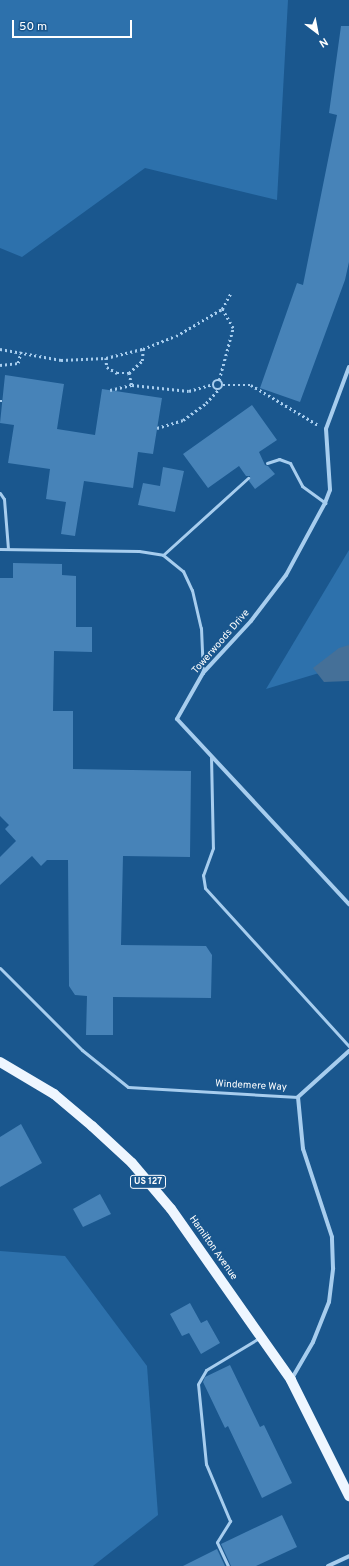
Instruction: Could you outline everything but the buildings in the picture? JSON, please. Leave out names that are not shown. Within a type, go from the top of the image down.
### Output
[{"type":"main road","name":"Hamilton Avenue","points":[[0,1062],[54,1094],[132,1163],[171,1209],[291,1380],[349,1496]]},
{"type":"street","name":"Towerwoods Drive","points":[[349,367],[326,429],[330,490],[325,503],[286,575],[251,621],[203,673],[177,720],[349,904]]},
{"type":"street","points":[[298,1097],[349,1051]]},
{"type":"street","name":"Windemere Way","points":[[291,1380],[313,1342],[329,1302],[333,1268],[332,1237],[303,1149],[298,1097]]},
{"type":"street","points":[[328,1566],[349,1556]]},
{"type":"lane","points":[[267,463],[280,459],[290,463],[302,486],[325,503]]},
{"type":"lane","points":[[163,555],[248,478]]},
{"type":"lane","points":[[0,493],[4,499],[8,549]]},
{"type":"lane","points":[[0,549],[139,551],[163,555],[183,571],[192,590],[201,628],[203,673]]},
{"type":"lane","points":[[211,756],[213,848],[203,875],[205,888],[349,1046]]},
{"type":"lane","name":"Windemere Way","points":[[0,968],[82,1050],[128,1087],[298,1097]]},
{"type":"lane","points":[[228,1566],[217,1542],[230,1521],[206,1464],[198,1384],[206,1370],[261,1337]]},
{"type":"path","points":[[0,349],[21,351],[61,360],[106,358],[143,349],[176,336],[222,309],[232,293]]},
{"type":"path","points":[[110,390],[132,385],[189,391],[213,384],[219,380],[233,328],[222,309]]},
{"type":"path","points":[[106,358],[107,367],[117,373],[129,373],[142,361],[143,349]]},
{"type":"path","points":[[0,365],[18,363],[21,351]]},
{"type":"path","points":[[129,373],[132,385]]},
{"type":"path","points":[[219,380],[223,384],[251,385],[326,429]]},
{"type":"path","points":[[213,384],[218,390]]},
{"type":"path","points":[[157,428],[183,420],[206,402],[223,384]]},
{"type":"shaded area","points":[[0,0],[288,0],[277,200],[145,168],[22,257],[0,248]]},
{"type":"shaded area","points":[[349,550],[349,664],[266,689]]},
{"type":"shaded area","points":[[349,645],[349,681],[324,682],[313,668],[339,648]]},
{"type":"shaded area","points":[[0,1251],[65,1256],[147,1366],[158,1515],[93,1566],[0,1566]]}]
